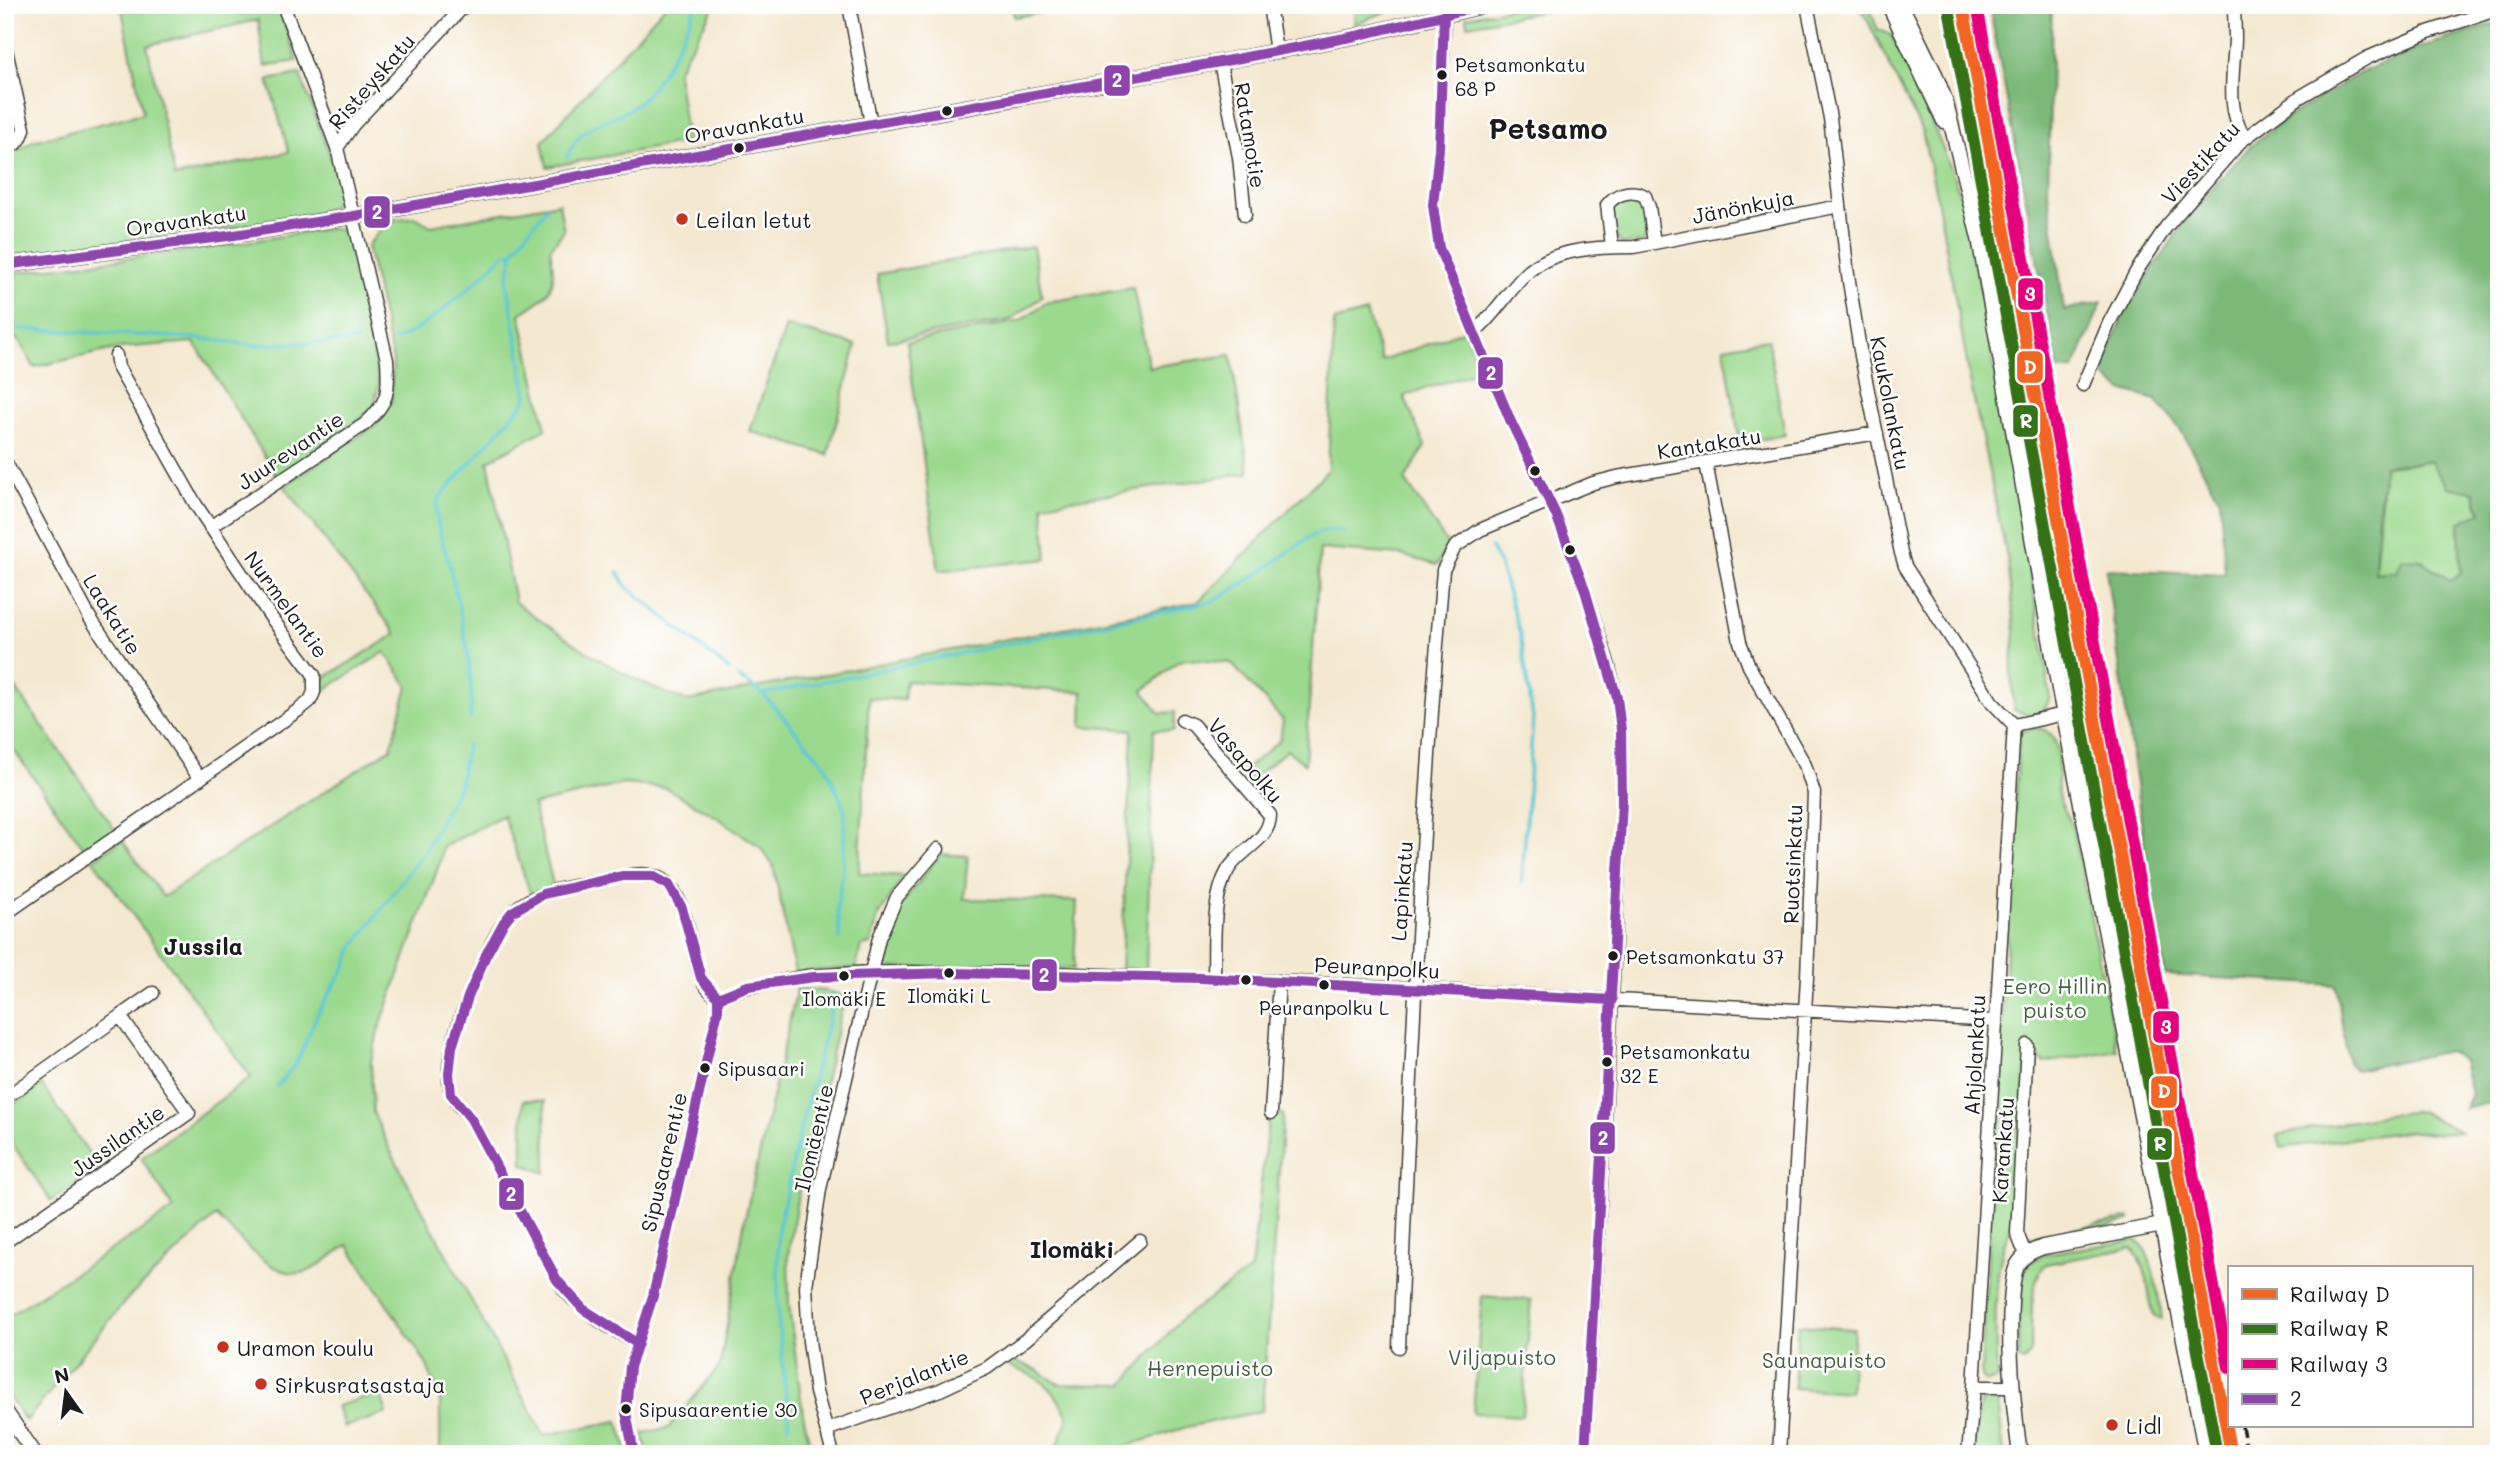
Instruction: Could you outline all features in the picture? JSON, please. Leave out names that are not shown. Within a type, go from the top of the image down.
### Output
[{"type":"street","points":[[283,5],[337,148]]},
{"type":"street","name":"Risteyskatu","points":[[386,399],[389,384],[387,360],[337,148],[353,125],[465,5]]},
{"type":"street","points":[[849,5],[871,124]]},
{"type":"street","points":[[1269,5],[1276,51]]},
{"type":"street","name":"Oravankatu","points":[[5,265],[228,236],[354,216],[1220,62],[1356,36],[1444,10],[1486,5]]},
{"type":"street","name":"Kaukolankatu","points":[[1807,5],[1830,118],[1848,275],[1894,524],[1905,566],[1992,702],[2014,725]]},
{"type":"street","points":[[1889,5],[1956,147]]},
{"type":"street","points":[[1901,5],[1935,74],[1945,103],[1979,238],[2064,714],[2206,1454]]},
{"type":"street","points":[[2234,5],[2235,39],[2231,83],[2234,116],[2245,138]]},
{"type":"street","name":"Viestikatu","points":[[2083,385],[2109,323],[2136,272],[2166,227],[2245,138],[2300,97],[2367,58],[2428,32],[2499,9]]},
{"type":"street","points":[[1444,10],[1434,216],[1439,248],[1511,422],[1550,501],[1584,587],[1608,663],[1622,730],[1622,802],[1612,1000],[1585,1454]]},
{"type":"street","points":[[5,46],[24,129],[22,138],[15,145],[5,148]]},
{"type":"street","name":"Ratamotie","points":[[1220,62],[1239,157],[1245,215]]},
{"type":"street","points":[[1612,246],[1607,205],[1611,199],[1631,192],[1645,196],[1654,243]]},
{"type":"street","name":"Jänönkuja","points":[[1475,331],[1490,319],[1529,271],[1543,262],[1574,252],[1612,246],[1634,247],[1840,206]]},
{"type":"street","name":"Nurmelantie","points":[[5,914],[300,709],[310,701],[316,683],[314,675],[210,527],[118,367],[116,355]]},
{"type":"street","name":"Juurevantie","points":[[210,527],[365,424],[380,410],[386,399]]},
{"type":"street","name":"Kantakatu","points":[[1550,501],[1593,483],[1617,477],[1877,433]]},
{"type":"street","name":"Laakatie","points":[[5,461],[90,618],[201,779]]},
{"type":"street","name":"Ruotsinkatu","points":[[1706,463],[1740,642],[1749,666],[1805,765],[1814,790],[1805,1009],[1779,1454]]},
{"type":"street","name":"Lapinkatu","points":[[1399,1347],[1414,988],[1443,569],[1455,547],[1480,530],[1550,501]]},
{"type":"street","points":[[2014,725],[2064,714]]},
{"type":"street","name":"Vasapolku","points":[[1182,720],[1193,725],[1270,815],[1268,830],[1236,859],[1221,884],[1214,979]]},
{"type":"street","name":"Ahjolankatu","points":[[1968,1454],[2014,725]]},
{"type":"street","name":"Ilomäentie","points":[[833,1454],[816,1392],[809,1341],[806,1286],[820,1189],[880,938],[897,897],[938,849]]},
{"type":"street","points":[[638,1344],[611,1329],[567,1295],[557,1280],[471,1119],[453,1100],[448,1073],[452,1046],[489,949],[499,927],[512,912],[545,893],[613,878],[649,874],[669,884],[680,903],[701,978],[709,991],[718,998]]},
{"type":"street","name":"Peuranpolku","points":[[718,998],[748,987],[808,976],[870,972],[1053,973],[1279,981],[1995,1021]]},
{"type":"street","points":[[1271,1113],[1279,981]]},
{"type":"street","points":[[5,1098],[153,993]]},
{"type":"street","name":"Sipusaarentie","points":[[634,1454],[626,1412],[630,1367],[653,1296],[718,1010],[718,998]]},
{"type":"street","name":"Jussilantie","points":[[5,1242],[189,1113],[120,1016]]},
{"type":"street","name":"Karankatu","points":[[2027,1045],[2017,1233],[2027,1254]]},
{"type":"street","points":[[2020,1454],[2010,1345],[2012,1284],[2016,1268],[2027,1254],[2043,1247],[2163,1225]]},
{"type":"street","name":"Perjalantie","points":[[826,1430],[940,1390],[987,1368],[1025,1340],[1140,1241]]},
{"type":"street","points":[[1974,1387],[2012,1387]]},
{"type":"street","points":[[5,1411],[35,1454]]},
{"type":"green space","points":[[121,5],[278,5],[297,61],[265,66],[258,20],[147,45],[175,177],[289,152],[268,80],[300,74],[342,189],[335,205],[315,214],[241,227],[5,257],[5,154],[15,152],[33,141],[143,113]]},
{"type":"green space","points":[[666,5],[715,5],[677,71],[687,142],[547,167],[542,142]]},
{"type":"green space","points":[[1012,5],[1086,5],[1014,17]]},
{"type":"green space","points":[[1355,5],[1403,5],[1354,24]]},
{"type":"green space","points":[[1524,5],[1578,5],[1468,25],[1466,17]]},
{"type":"green space","points":[[1860,5],[1868,5],[1878,30],[1892,35],[1925,106],[1961,198],[1977,271],[2045,658],[2050,697],[2045,709],[2032,715],[2014,710],[2011,673],[2015,633],[2008,562],[1922,131]]},
{"type":"green space","points":[[1989,5],[2052,5],[2048,193],[2064,310],[2102,302],[2074,369],[2058,370]]},
{"type":"green space","points":[[2499,22],[2499,1101],[2464,1109],[2471,1094],[2463,1061],[2449,1051],[2355,1070],[2348,1062],[2336,985],[2165,975],[2106,569],[2225,574],[2220,500],[2180,429],[2156,400],[2121,390],[2099,372],[2128,305],[2190,214],[2249,147],[2279,123],[2360,73],[2419,48]],"holes":[[[2430,461],[2448,487],[2474,492],[2481,512],[2459,523],[2461,572],[2451,581],[2421,560],[2401,558],[2397,571],[2375,573],[2384,466]]]},
{"type":"green space","points":[[1626,200],[1637,201],[1643,210],[1647,226],[1644,242],[1622,244],[1616,237],[1612,206]]},
{"type":"green space","points":[[559,203],[564,231],[550,249],[553,273],[550,288],[540,300],[520,314],[546,429],[488,461],[515,602],[619,671],[687,701],[1198,602],[1328,470],[1334,321],[1366,312],[1382,361],[1465,330],[1481,370],[1404,396],[1425,446],[1405,480],[1448,545],[1437,565],[1401,555],[1320,549],[1305,764],[1287,750],[1250,781],[1242,772],[1280,740],[1283,720],[1231,663],[1186,659],[1177,662],[1143,691],[1160,713],[1175,712],[1174,731],[1154,730],[1146,971],[1121,970],[1132,730],[1082,726],[1083,692],[906,681],[904,700],[869,698],[859,873],[904,876],[878,917],[871,944],[861,946],[856,968],[795,972],[773,865],[759,846],[666,788],[623,784],[533,805],[554,888],[531,895],[503,815],[443,847],[440,862],[378,1032],[371,1061],[373,1112],[390,1150],[544,1435],[618,1421],[629,1454],[440,1454],[440,1401],[426,1363],[348,1245],[312,1270],[294,1273],[269,1264],[216,1216],[128,1298],[26,1421],[5,1392],[5,1318],[174,1209],[141,1158],[251,1077],[93,860],[122,840],[163,897],[391,748],[408,686],[385,652],[318,694],[321,680],[396,634],[284,486],[376,425],[391,401],[393,361],[367,246],[389,220],[415,217],[431,226]]},
{"type":"green space","points":[[333,228],[343,230],[351,238],[379,383],[374,407],[278,478],[194,342],[120,348],[34,367],[18,339],[5,342],[5,274],[213,247]]},
{"type":"green space","points":[[1033,246],[1042,297],[1010,320],[888,341],[877,274]]},
{"type":"green space","points":[[1133,288],[1149,367],[1231,355],[1249,473],[1043,504],[1047,559],[939,571],[907,342],[1020,321],[1047,302]]},
{"type":"green space","points":[[786,326],[856,345],[828,455],[750,431]]},
{"type":"green space","points":[[1768,339],[1785,435],[1740,443],[1724,347]]},
{"type":"green space","points":[[2430,461],[2448,487],[2474,492],[2481,513],[2459,523],[2461,572],[2451,581],[2422,560],[2402,558],[2397,571],[2375,573],[2384,466]]},
{"type":"green space","points":[[5,673],[116,831],[87,852],[5,738]]},
{"type":"green space","name":"Eero Hillin puisto","points":[[2039,728],[2054,738],[2057,747],[2059,797],[2073,828],[2117,1050],[2044,1063],[2029,1042],[2013,1226],[2001,1258],[1996,1300],[1997,1379],[1988,1382],[1983,1379],[1981,1372],[2019,736],[2024,731]]},
{"type":"green space","points":[[940,854],[968,856],[964,899],[1077,901],[1074,969],[880,968],[893,917]]},
{"type":"green space","points":[[797,988],[845,996],[798,1194],[788,1255],[789,1306],[803,1414],[812,1454],[647,1454],[643,1433],[668,1428],[720,1366],[745,1218]]},
{"type":"green space","points":[[42,1085],[99,1168],[51,1201],[5,1133],[5,1110]]},
{"type":"green space","points":[[523,1100],[545,1101],[546,1173],[523,1164]]},
{"type":"green space","points":[[2420,1111],[2460,1132],[2432,1134],[2408,1131],[2281,1148],[2278,1135],[2386,1115]]},
{"type":"green space","name":"Hernepuisto","points":[[1269,1114],[1283,1114],[1262,1411],[1187,1427],[1101,1454],[1055,1454],[1068,1417],[1055,1394],[1040,1380],[998,1362],[1005,1357],[1037,1370],[1059,1384],[1123,1385],[1182,1318],[1251,1269]]},
{"type":"green space","points":[[2130,1218],[2130,1221],[2030,1245],[2024,1243],[2019,1236],[2035,1236]]},
{"type":"green space","points":[[2136,1240],[2142,1245],[2151,1264],[2162,1319],[2154,1317],[2142,1263],[2131,1248],[2046,1264],[2036,1281],[2031,1319],[2031,1353],[2024,1361],[2018,1359],[2020,1279],[2024,1270],[2048,1253]]},
{"type":"green space","name":"Viljapuisto","points":[[1482,1296],[1531,1300],[1522,1416],[1473,1413]]},
{"type":"green space","name":"Saunapuisto","points":[[1798,1325],[1854,1329],[1850,1392],[1794,1388]]},
{"type":"green space","points":[[380,1393],[387,1413],[344,1427],[337,1406]]},
{"type":"green space","points":[[1988,1394],[1997,1394],[2004,1454],[1975,1454],[1978,1414]]},
{"type":"waterway","points":[[567,158],[581,135],[631,108],[648,92],[672,55],[696,5]]},
{"type":"waterway","points":[[470,719],[471,682],[466,645],[438,524],[437,505],[439,498],[527,397],[507,282],[514,250],[547,207]]},
{"type":"waterway","points":[[395,340],[437,314],[505,253],[513,253]]},
{"type":"waterway","points":[[5,328],[196,338],[255,345],[357,341]]},
{"type":"waterway","points":[[763,694],[1214,601],[1311,536],[1323,531],[1343,531]]},
{"type":"waterway","points":[[1491,548],[1499,563],[1520,634],[1533,718],[1522,883]]},
{"type":"waterway","points":[[618,572],[626,586],[729,670]]},
{"type":"waterway","points":[[738,677],[763,694],[826,766],[845,810],[843,868],[837,908],[840,939]]},
{"type":"waterway","points":[[277,1086],[296,1064],[318,1013],[346,966],[354,946],[425,850],[459,786],[467,745]]},
{"type":"waterway","points":[[789,1426],[778,1316],[778,1230],[802,1122],[835,995]]},
{"type":"waterway","points":[[790,1438],[791,1454]]},
{"type":"railway","points":[[1980,5],[2228,1352]]},
{"type":"railway","points":[[2242,1428],[2247,1454]]},
{"type":"rail line","name":"D","points":[[1963,5],[2231,1454]]},
{"type":"rail line","name":"3","points":[[1977,5],[2228,1363]]},
{"type":"rail line","name":"R","points":[[1949,8],[2217,1454]]},
{"type":"transit line","name":"2","points":[[5,265],[228,236],[354,216],[1220,62],[1356,36],[1485,5]]},
{"type":"transit line","name":"2","points":[[1444,15],[1439,149],[1433,205],[1439,248],[1511,422],[1556,515],[1584,587],[1617,698],[1621,730],[1622,802],[1585,1454]]},
{"type":"transit line","name":"2","points":[[638,1344],[583,1309],[557,1280],[471,1119],[451,1094],[449,1074],[452,1047],[468,997],[486,955],[512,912],[543,894],[623,876],[652,876],[669,885],[682,908],[701,978],[718,998]]},
{"type":"transit line","name":"2","points":[[718,998],[748,986],[814,977],[952,973],[1200,978],[1612,1000]]},
{"type":"transit line","name":"2","points":[[634,1454],[626,1412],[630,1367],[653,1296],[718,1010],[718,998]]},
{"type":"place","name":"Petsamonkatu 68 P","points":[[1442,75]]},
{"type":"place","name":"Leilan letut","points":[[682,219]]},
{"type":"place","name":"Petsamonkatu 37","points":[[1613,956]]},
{"type":"place","name":"Ilomäki L","points":[[949,973]]},
{"type":"place","name":"Ilomäki E","points":[[844,976]]},
{"type":"place","name":"Peuranpolku L","points":[[1324,985]]},
{"type":"place","name":"Petsamonkatu 32 E","points":[[1607,1062]]},
{"type":"place","name":"Sipusaari","points":[[705,1068]]},
{"type":"place","name":"Uramon koulu","points":[[223,1347]]},
{"type":"place","name":"Sirkusratsastaja","points":[[261,1384]]},
{"type":"place","name":"Sipusaarentie 30","points":[[626,1409]]},
{"type":"place","name":"Lidl","points":[[2112,1425]]},
{"type":"district","name":"Petsamo","points":[[1548,128]]},
{"type":"district","name":"Jussila","points":[[203,946]]},
{"type":"district","name":"Ilomäki","points":[[1072,1249]]}]
